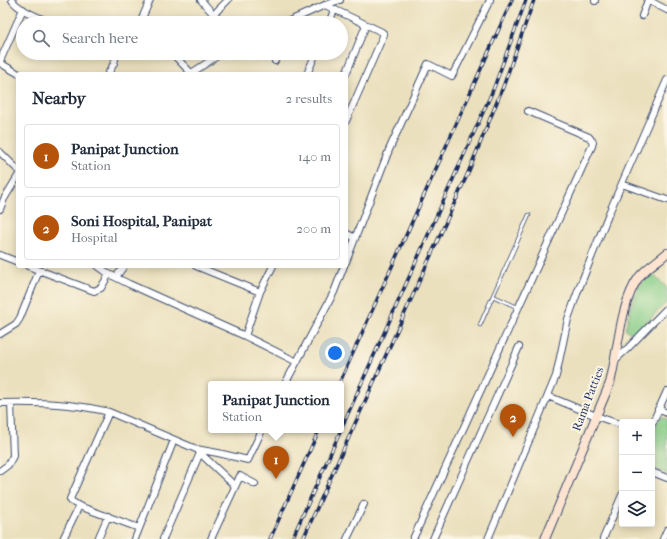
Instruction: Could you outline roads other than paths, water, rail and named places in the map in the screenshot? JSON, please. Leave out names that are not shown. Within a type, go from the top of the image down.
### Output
[{"type":"street","points":[[12,0],[13,3],[38,16]]},
{"type":"street","points":[[143,16],[150,0]]},
{"type":"street","points":[[201,0],[214,14],[228,0]]},
{"type":"street","points":[[303,16],[325,5],[340,0]]},
{"type":"street","points":[[348,257],[389,150],[428,64],[452,76],[490,0]]},
{"type":"street","points":[[642,16],[648,0],[667,10]]},
{"type":"street","points":[[325,5],[347,16]]},
{"type":"street","points":[[20,16],[23,9]]},
{"type":"street","points":[[332,16],[334,10]]},
{"type":"street","points":[[348,17],[382,32],[384,35],[348,116]]},
{"type":"street","points":[[16,25],[0,62],[16,72]]},
{"type":"street","points":[[347,72],[366,25]]},
{"type":"street","points":[[109,72],[115,60]]},
{"type":"street","points":[[178,60],[189,72]]},
{"type":"street","points":[[192,72],[211,60]]},
{"type":"street","points":[[308,72],[313,60]]},
{"type":"street","points":[[488,539],[556,376],[572,306],[667,80]]},
{"type":"street","points":[[413,539],[592,146],[593,142],[589,137],[528,110]]},
{"type":"street","points":[[0,152],[16,168]]},
{"type":"street","points":[[0,209],[2,199],[16,179]]},
{"type":"street","points":[[622,184],[667,200]]},
{"type":"street","points":[[348,234],[355,238]]},
{"type":"street","name":"Rama Patties","points":[[545,539],[610,383],[616,359],[625,306],[640,277],[667,253]]},
{"type":"street","points":[[0,255],[16,261]]},
{"type":"street","points":[[32,268],[94,291],[101,288],[109,274]]},
{"type":"street","points":[[101,268],[129,284],[245,336],[297,362]]},
{"type":"street","points":[[116,277],[123,268]]},
{"type":"street","points":[[201,268],[260,292]]},
{"type":"street","points":[[245,336],[260,292],[272,268]]},
{"type":"street","points":[[287,381],[334,292],[343,268]]},
{"type":"street","points":[[0,334],[16,324],[20,318],[39,271]]},
{"type":"street","points":[[616,359],[667,308]]},
{"type":"street","points":[[433,539],[519,347]]},
{"type":"street","points":[[654,419],[667,391]]},
{"type":"street","points":[[548,396],[619,424]]},
{"type":"street","points":[[0,403],[74,406],[109,412],[198,451],[235,486]]},
{"type":"street","points":[[0,472],[8,465],[13,456],[12,403]]},
{"type":"street","points":[[658,409],[667,413]]},
{"type":"street","points":[[109,412],[71,495],[71,501],[79,506],[139,528]]},
{"type":"street","points":[[198,451],[218,452],[248,460],[261,433]]},
{"type":"street","points":[[135,539],[174,440]]},
{"type":"street","points":[[163,539],[198,451]]},
{"type":"street","points":[[655,473],[667,478]]},
{"type":"street","points":[[211,539],[240,476],[256,484]]},
{"type":"street","points":[[604,539],[619,502]]},
{"type":"street","points":[[347,539],[364,504]]},
{"type":"street","points":[[63,539],[79,506]]},
{"type":"street","points":[[98,539],[108,516]]},
{"type":"street","points":[[663,539],[667,530]]},
{"type":"lane","points":[[480,325],[528,215]]},
{"type":"lane","points":[[493,296],[519,308]]},
{"type":"railway","points":[[340,381],[512,0]]},
{"type":"railway","points":[[344,422],[493,90],[526,0]]},
{"type":"railway","points":[[303,539],[468,173],[503,87],[534,0]]},
{"type":"railway","points":[[270,539],[318,433]]},
{"type":"railway","points":[[292,539],[340,433]]},
{"type":"place","name":"Soni Hospital, Panipat","points":[[513,437]]},
{"type":"place","name":"Panipat Junction","points":[[276,479]]}]
